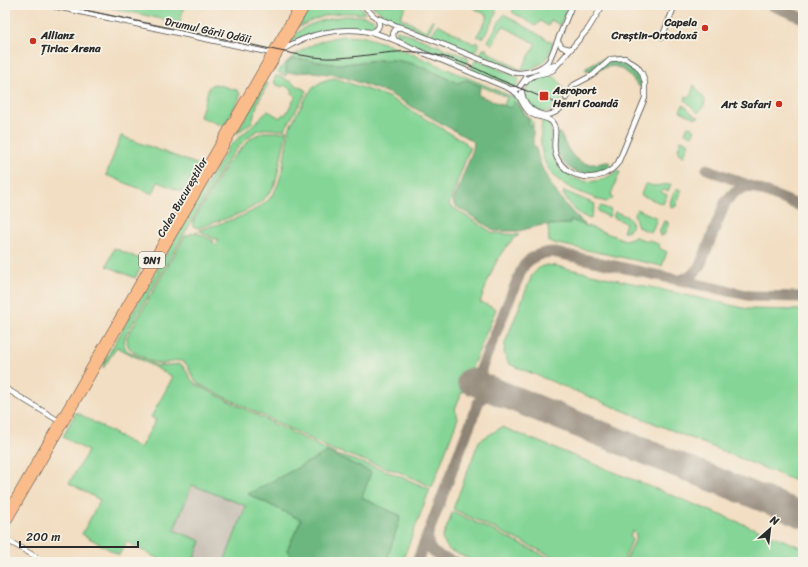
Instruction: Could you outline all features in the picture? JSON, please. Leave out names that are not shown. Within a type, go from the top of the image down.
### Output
[{"type":"highway","name":"Calea Bucureștilor","points":[[5,526],[274,53],[299,5]]},
{"type":"highway","name":"Calea Bucureștilor","points":[[5,515],[274,53],[307,5]]},
{"type":"street","name":"Drumul Gării Odăii","points":[[48,5],[274,53]]},
{"type":"street","points":[[364,5],[379,22],[379,26],[376,30],[371,32]]},
{"type":"street","points":[[364,5],[383,20]]},
{"type":"street","points":[[376,18],[521,74],[547,63],[553,54],[572,5]]},
{"type":"street","points":[[526,82],[535,74],[551,71],[557,65],[588,28],[603,5]]},
{"type":"street","points":[[662,37],[675,5]]},
{"type":"street","points":[[395,40],[393,37],[393,32],[396,28],[401,27]]},
{"type":"street","points":[[274,53],[306,38],[328,32],[343,30],[371,32],[395,40],[515,90],[518,89],[526,78],[532,73],[557,65]]},
{"type":"street","points":[[558,41],[562,48],[570,49]]},
{"type":"street","points":[[508,88],[518,94],[524,107],[529,112],[553,122],[556,132],[553,144],[554,151],[557,159],[563,167],[576,175],[594,178],[609,172],[616,166],[620,159],[645,98],[646,88],[642,74],[637,66],[630,60],[614,58],[608,61],[593,76],[572,86],[566,98]]},
{"type":"street","points":[[522,92],[526,105],[535,112],[548,115],[555,113],[561,108]]},
{"type":"street","points":[[5,388],[59,420]]},
{"type":"street","points":[[5,540],[45,562]]},
{"type":"shaded area","points":[[191,485],[246,506],[224,562],[201,562],[194,559],[174,530]]},
{"type":"green space","points":[[98,5],[184,5],[180,23]]},
{"type":"green space","points":[[312,5],[359,5],[365,13],[346,13],[325,16],[297,28]]},
{"type":"green space","points":[[371,5],[407,5],[400,17],[425,31],[432,20],[434,21],[429,31],[425,34],[384,15]]},
{"type":"green space","points":[[469,5],[488,5],[496,10],[496,14],[484,37],[482,38],[477,36],[488,16]]},
{"type":"green space","points":[[516,5],[569,5],[560,25],[551,20],[548,26],[540,21],[536,26],[512,12]]},
{"type":"green space","points":[[504,14],[553,43],[547,59],[544,62],[529,70],[521,71],[480,55],[483,49],[486,48],[486,51],[521,70],[536,44],[503,26],[492,45],[488,41]]},
{"type":"green space","points":[[345,16],[360,16],[369,18],[376,23],[377,27],[370,30],[348,28],[329,30],[288,44],[299,31],[306,27],[321,21]]},
{"type":"green space","points":[[438,24],[474,44],[476,42],[479,44],[474,53],[432,36]]},
{"type":"green space","points":[[397,30],[467,57],[469,62],[464,65],[460,65],[400,41],[395,36]]},
{"type":"green space","points":[[343,36],[365,37],[396,47],[517,99],[524,112],[533,123],[533,126],[529,126],[528,118],[518,104],[510,108],[504,106],[507,97],[466,80],[458,83],[427,69],[402,61],[381,60],[336,64],[293,59],[286,64],[286,76],[278,72],[291,58],[316,43]]},
{"type":"green space","points":[[614,58],[633,68],[641,81],[641,88],[626,72],[620,68],[611,66],[590,72],[586,71],[586,68],[596,62],[603,59]]},
{"type":"green space","points":[[291,59],[303,59],[340,64],[379,60],[401,61],[426,68],[457,83],[466,80],[481,86],[478,95],[510,108],[513,101],[515,102],[528,118],[529,126],[533,126],[533,146],[536,147],[542,168],[548,179],[562,201],[587,226],[571,220],[569,224],[542,225],[518,231],[495,231],[454,205],[453,202],[473,150],[474,142],[388,93],[341,76],[315,72],[287,73],[286,65]]},
{"type":"green space","points":[[476,60],[517,77],[519,80],[517,86],[514,88],[473,71],[471,67]]},
{"type":"green space","points":[[544,74],[557,80],[563,93],[557,106],[544,112],[531,106],[525,93],[531,80]]},
{"type":"green space","points":[[276,76],[280,76],[307,91],[285,129],[263,129],[258,131],[243,142],[226,162],[125,336],[124,343],[126,349],[157,366],[181,364],[191,379],[199,386],[337,455],[382,469],[430,489],[402,562],[386,562],[401,516],[362,498],[248,494],[301,520],[287,550],[295,562],[224,562],[246,506],[192,485],[174,530],[201,541],[194,559],[201,562],[164,562],[127,542],[119,555],[82,534],[100,500],[69,483],[88,451],[63,437],[76,412],[140,448],[156,420],[151,417],[173,377],[117,347],[103,368],[104,362],[228,148],[268,111],[280,118],[282,115],[286,114],[296,96],[292,93],[293,90],[284,85],[282,87],[275,84],[274,80]]},
{"type":"green space","points":[[335,78],[388,97],[465,142],[469,147],[469,150],[449,205],[493,233],[519,235],[511,241],[499,257],[480,302],[496,309],[455,409],[458,418],[432,487],[402,473],[333,450],[200,385],[194,379],[188,366],[182,361],[160,364],[138,354],[128,346],[127,337],[185,236],[196,232],[212,240],[216,245],[219,239],[214,239],[199,230],[247,214],[271,197],[276,190],[282,173],[288,135],[293,121],[312,89],[324,81]]},
{"type":"green space","points":[[265,83],[268,84],[258,102],[252,122],[236,134]]},
{"type":"green space","points":[[215,84],[237,90],[240,94],[239,99],[224,126],[200,117],[209,87]]},
{"type":"green space","points":[[694,85],[705,100],[704,106],[699,112],[697,112],[685,100],[686,96],[690,97]]},
{"type":"green space","points":[[683,105],[694,115],[699,117],[695,118],[680,111]]},
{"type":"green space","points":[[545,120],[550,126],[551,130],[551,148],[555,160],[567,174],[584,181],[594,181],[611,175],[618,170],[620,172],[611,194],[613,198],[606,202],[582,193],[560,181],[553,174],[543,157],[541,147],[542,122]]},
{"type":"green space","points":[[690,126],[695,130],[692,136],[685,133],[687,127]]},
{"type":"green space","points":[[287,130],[276,181],[271,191],[263,200],[243,212],[231,217],[198,228],[193,226],[193,222],[227,164],[251,138],[263,132],[283,132]]},
{"type":"green space","points":[[560,133],[565,144],[580,162],[593,164],[609,162],[612,165],[604,171],[595,174],[576,172],[568,167],[557,152],[556,136]]},
{"type":"green space","points":[[121,136],[199,165],[183,192],[158,182],[153,194],[106,175]]},
{"type":"green space","points":[[681,140],[689,143],[684,156],[680,154],[678,149]]},
{"type":"green space","points":[[645,184],[654,186],[671,184],[668,191],[662,190],[661,192],[667,195],[663,204],[641,195]]},
{"type":"green space","points":[[678,189],[681,190],[681,192],[676,206],[673,208],[671,207],[671,200]]},
{"type":"green space","points":[[564,191],[595,204],[591,218],[582,216],[578,213],[568,202],[563,194]]},
{"type":"green space","points":[[601,206],[611,210],[609,217],[599,212],[598,209]]},
{"type":"green space","points":[[637,209],[657,218],[652,231],[650,232],[638,227],[634,214]]},
{"type":"green space","points":[[615,212],[630,220],[631,226],[629,230],[623,232],[626,223],[613,217]]},
{"type":"green space","points":[[571,220],[625,240],[635,237],[649,240],[660,245],[659,248],[667,252],[662,266],[549,242],[548,225],[569,224]]},
{"type":"green space","points":[[664,221],[668,222],[668,225],[664,235],[660,236],[659,233]]},
{"type":"green space","points":[[114,248],[145,261],[135,278],[107,266]]},
{"type":"green space","points":[[546,265],[748,309],[803,310],[803,484],[509,364],[504,354],[505,343],[532,275],[540,267]]},
{"type":"green space","points":[[502,427],[803,548],[803,562],[625,562],[637,536],[633,531],[630,536],[632,540],[623,562],[564,562],[453,509],[479,441]]},
{"type":"green space","points":[[327,452],[371,472],[362,498],[401,516],[386,562],[295,562],[287,550],[301,520],[248,494]]},
{"type":"green space","points":[[454,512],[558,562],[477,562],[449,550],[442,539],[452,513]]},
{"type":"taxiway","points":[[773,6],[803,18]]},
{"type":"taxiway","points":[[707,169],[803,207]]},
{"type":"taxiway","points":[[678,280],[692,275],[700,266],[725,203],[731,195],[738,190],[756,188]]},
{"type":"taxiway","points":[[498,393],[485,384],[481,374],[481,369],[523,266],[538,255],[552,252],[751,296],[803,297]]},
{"type":"taxiway","points":[[417,562],[479,401],[488,393],[498,393]]},
{"type":"taxiway","points":[[428,535],[431,550],[439,556],[455,562]]},
{"type":"runway","points":[[470,381],[803,515]]},
{"type":"tunnel","points":[[522,92],[526,82]]},
{"type":"tunnel","points":[[561,108],[566,98]]},
{"type":"railway","points":[[61,5],[313,57],[340,58],[392,52],[430,53],[460,62],[568,108]]},
{"type":"place","name":"Capela Creștin-Ortodoxă","points":[[705,28]]},
{"type":"place","name":"Allianz Țiriac Arena","points":[[33,41]]},
{"type":"place","name":"Aeroport Henri Coandă","points":[[544,96]]},
{"type":"place","name":"Art Safari","points":[[779,104]]}]
